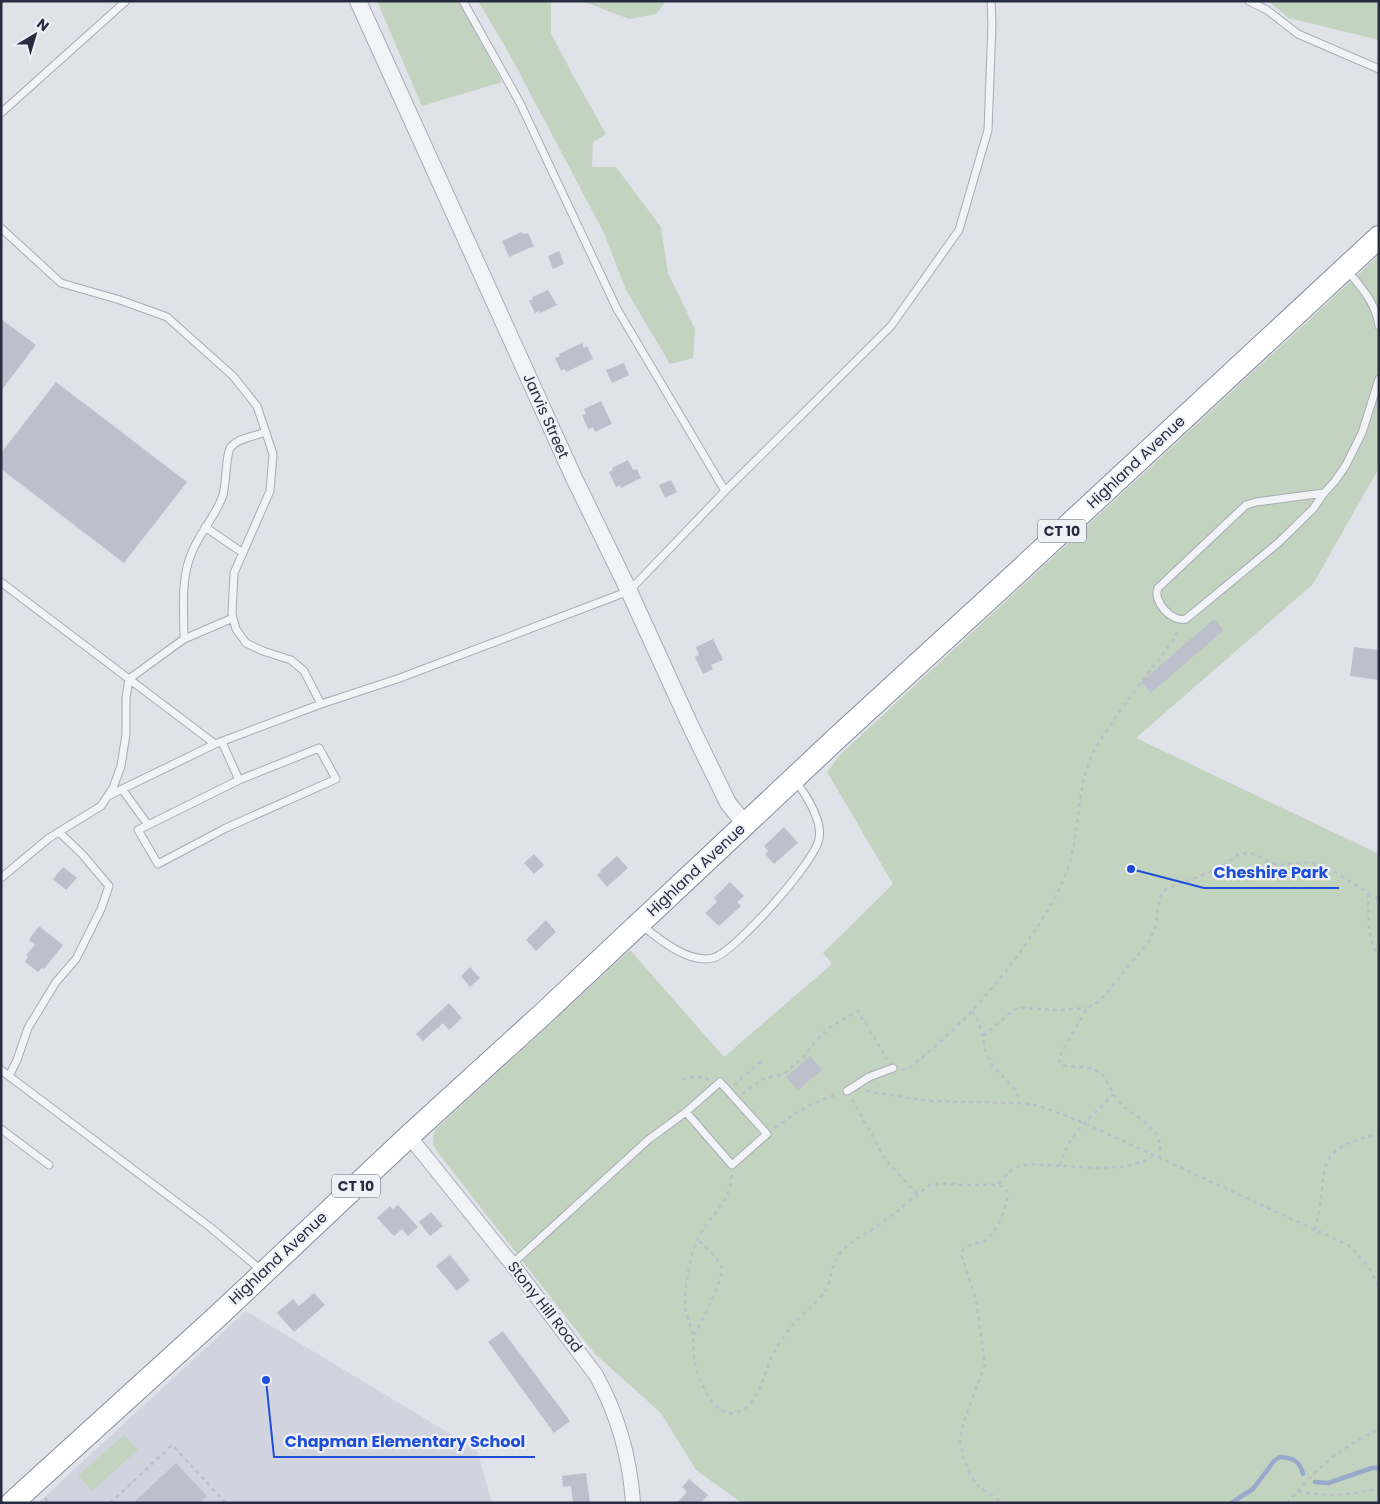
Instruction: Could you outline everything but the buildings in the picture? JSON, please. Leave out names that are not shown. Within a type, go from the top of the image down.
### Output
[{"type":"highway","name":"Highland Avenue","points":[[12,1503],[220,1314],[794,778],[1379,237]]},
{"type":"street","name":"Jarvis Street","points":[[358,1],[574,478],[721,789],[728,803],[745,824]]},
{"type":"street","name":"Stony Hill Road","points":[[409,1136],[584,1357],[607,1394],[622,1434],[632,1484],[633,1503]]},
{"type":"lane","points":[[1,113],[126,1]]},
{"type":"lane","points":[[463,1],[520,103],[617,309],[726,492]]},
{"type":"lane","points":[[108,797],[218,743],[321,704],[400,678],[629,591],[891,326],[959,230],[988,130],[992,24],[991,1]]},
{"type":"lane","points":[[1250,1],[1267,10],[1298,34],[1379,70]]},
{"type":"lane","points":[[1,228],[60,283],[120,300],[167,317],[233,376],[257,406],[273,454],[270,491],[234,573],[232,618],[236,629],[246,643],[263,652],[291,660],[304,671],[321,704]]},
{"type":"lane","points":[[1345,268],[1368,297],[1377,316],[1379,326]]},
{"type":"lane","points":[[1324,493],[1246,505],[1158,588],[1156,599],[1168,612],[1181,621],[1186,619],[1278,543],[1312,510],[1346,465],[1362,433],[1379,379]]},
{"type":"lane","points":[[184,639],[184,585],[187,568],[191,553],[215,513],[223,495],[228,454],[231,447],[239,440],[266,432]]},
{"type":"lane","points":[[206,527],[243,553]]},
{"type":"lane","points":[[1,582],[218,743],[239,780]]},
{"type":"lane","points":[[1,878],[49,838],[101,806],[108,797],[121,766],[126,734],[126,698],[129,678],[184,639],[232,618]]},
{"type":"lane","points":[[320,748],[336,779],[226,828],[158,864],[138,830],[239,780],[320,748]]},
{"type":"lane","points":[[640,923],[651,933],[689,956],[702,959],[714,958],[726,951],[761,918],[788,886],[808,860],[819,839],[817,818],[804,791],[794,778]]},
{"type":"lane","points":[[122,790],[148,825]]},
{"type":"lane","points":[[9,1076],[28,1028],[56,982],[76,959],[101,909],[109,886],[82,854],[59,832]]},
{"type":"lane","points":[[847,1091],[869,1077],[893,1068]]},
{"type":"lane","points":[[1,1070],[210,1227],[263,1272]]},
{"type":"lane","points":[[512,1264],[648,1140],[686,1112],[720,1082],[767,1134],[732,1164],[686,1112]]},
{"type":"lane","points":[[1,1129],[48,1165]]},
{"type":"path","points":[[736,1099],[762,1079],[784,1074],[807,1054],[827,1029],[858,1011],[893,1068],[906,1070],[931,1051],[972,1011],[1016,957],[1052,905],[1062,884],[1071,857],[1080,801],[1088,764],[1094,750],[1140,682],[1175,638],[1181,621]]},
{"type":"path","points":[[983,1036],[1015,1009],[1057,1010],[1087,1008],[1098,1002],[1149,941],[1155,930],[1162,892],[1180,882],[1218,869],[1239,854],[1251,852],[1278,865],[1310,862],[1326,866],[1379,900]]},
{"type":"path","points":[[1368,893],[1370,940],[1379,959]]},
{"type":"path","points":[[1087,1008],[1059,1057],[1060,1063],[1067,1066],[1088,1067],[1097,1071],[1106,1079],[1113,1094],[1120,1103],[1140,1117],[1154,1132],[1160,1144],[1159,1159]]},
{"type":"path","points":[[972,1011],[980,1023],[988,1058],[1015,1088],[1020,1103]]},
{"type":"path","points":[[728,1091],[764,1059]]},
{"type":"path","points":[[682,1079],[697,1076],[705,1077],[717,1085]]},
{"type":"path","points":[[847,1091],[885,1159],[917,1194]]},
{"type":"path","points":[[767,1134],[794,1113],[807,1106],[847,1091],[875,1092],[928,1102],[1020,1103],[1035,1105],[1084,1124],[1346,1244],[1365,1261],[1379,1287]]},
{"type":"path","points":[[1060,1166],[1068,1144],[1076,1130],[1113,1094]]},
{"type":"path","points":[[1314,1230],[1318,1218],[1326,1164],[1333,1152],[1349,1142],[1379,1134]]},
{"type":"path","points":[[999,1184],[1007,1174],[1018,1166],[1029,1164],[1097,1167],[1128,1165],[1141,1162],[1152,1156]]},
{"type":"path","points":[[732,1164],[729,1191],[698,1239],[692,1259],[684,1306],[693,1336],[694,1362],[698,1376],[712,1402],[729,1414],[737,1413],[760,1390],[774,1351],[794,1322],[824,1294],[837,1257],[851,1240],[877,1226],[930,1185],[939,1183],[954,1185],[999,1184],[1004,1188],[1007,1195],[1004,1212],[997,1226],[985,1240],[971,1243],[964,1248],[962,1254],[976,1299],[985,1365],[964,1420],[960,1439],[963,1456],[970,1475],[979,1487],[1003,1503]]},
{"type":"path","points":[[693,1336],[716,1292],[722,1268],[720,1263],[698,1239]]},
{"type":"path","points":[[1287,1503],[1313,1474],[1336,1454],[1379,1428]]},
{"type":"path","points":[[110,1503],[172,1445],[226,1503]]},
{"type":"path","points":[[1298,1491],[1316,1495],[1366,1492],[1379,1488]]},
{"type":"path","points":[[44,1497],[49,1503]]},
{"type":"shaded area","points":[[246,1311],[477,1450],[492,1503],[38,1503]]},
{"type":"green space","points":[[377,1],[460,1],[502,82],[422,106]]},
{"type":"green space","points":[[478,1],[551,1],[551,33],[606,134],[593,142],[592,167],[616,167],[661,227],[668,273],[695,329],[693,358],[670,364],[626,290],[604,233],[511,57]]},
{"type":"green space","points":[[582,1],[663,1],[664,4],[656,14],[629,19]]},
{"type":"green space","points":[[1268,1],[1379,1],[1379,40],[1289,18]]},
{"type":"green space","points":[[1379,255],[1379,468],[1313,584],[1136,738],[1379,854],[1379,1503],[742,1503],[696,1470],[661,1413],[595,1354],[439,1154],[433,1142],[436,1129],[630,950],[724,1057],[832,964],[823,953],[893,884],[827,772],[841,754]]},
{"type":"green space","points":[[124,1435],[138,1450],[92,1491],[78,1475]]},
{"type":"waterway","points":[[1231,1503],[1253,1489],[1274,1461],[1280,1457],[1289,1458],[1298,1463],[1303,1474]]},
{"type":"waterway","points":[[1315,1482],[1328,1483],[1372,1468],[1379,1468]]},
{"type":"place","name":"Cheshire Park","points":[[1131,869]]},
{"type":"place","name":"Chapman Elementary School","points":[[266,1380]]}]
